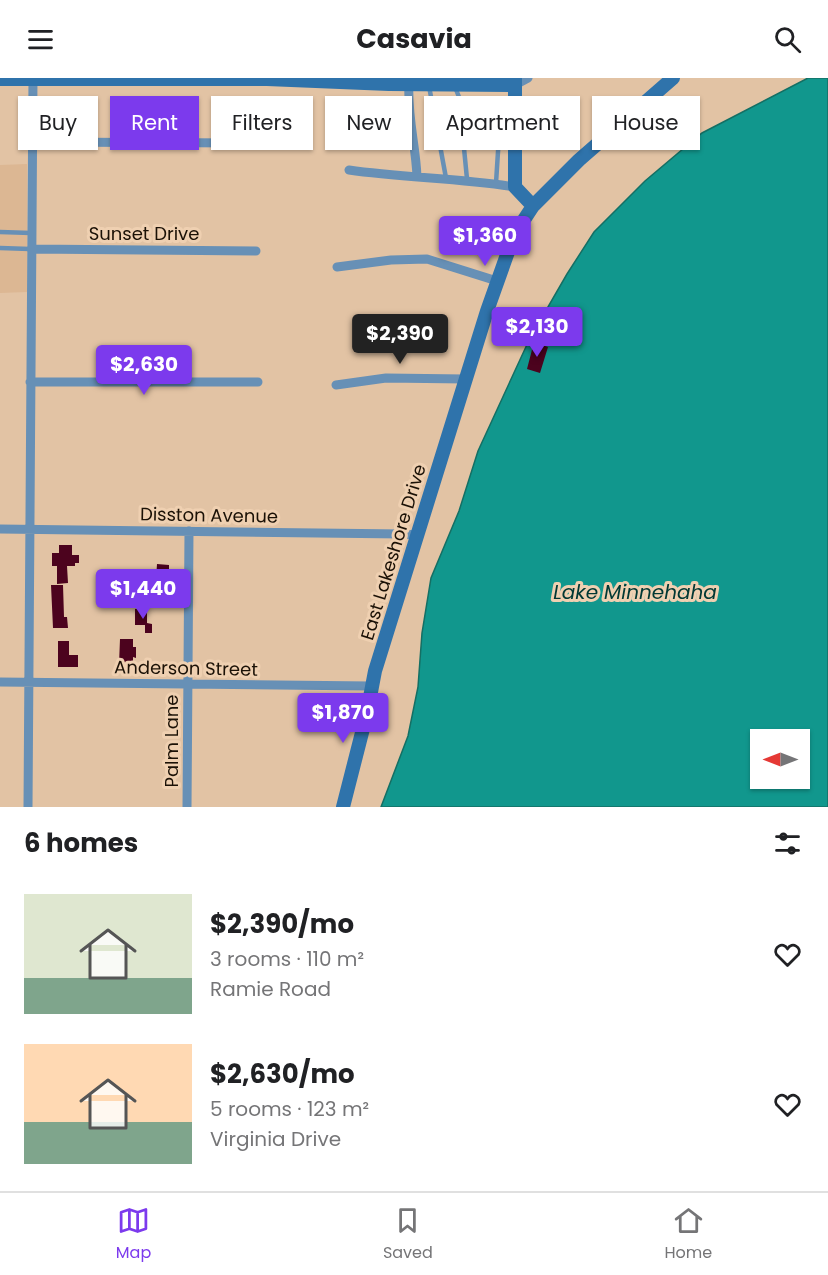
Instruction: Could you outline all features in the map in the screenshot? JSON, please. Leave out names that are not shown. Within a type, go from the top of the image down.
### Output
[{"type":"street","points":[[2,78],[267,79],[389,81],[409,84],[519,80],[518,96]]},
{"type":"street","name":"East Lakeshore Drive","points":[[343,807],[367,713],[371,686],[465,379],[514,235],[533,206],[579,160],[673,78]]},
{"type":"street","points":[[33,79],[33,96]]},
{"type":"street","points":[[409,84],[408,113],[414,140],[417,177]]},
{"type":"street","points":[[98,142],[211,143]]},
{"type":"street","points":[[28,807],[32,150]]},
{"type":"street","points":[[515,187],[516,150]]},
{"type":"street","points":[[349,170],[496,183],[515,187],[533,206]]},
{"type":"street","name":"Sunset Drive","points":[[32,249],[256,251]]},
{"type":"street","points":[[337,267],[391,260],[427,259],[497,281]]},
{"type":"street","points":[[336,385],[386,378],[465,379]]},
{"type":"street","points":[[30,382],[258,382]]},
{"type":"street","name":"Disston Avenue","points":[[0,529],[418,536]]},
{"type":"street","name":"Palm Lane","points":[[186,807],[189,531]]},
{"type":"street","name":"Anderson Street","points":[[0,682],[371,686]]},
{"type":"lane","points":[[429,84],[446,178]]},
{"type":"lane","points":[[454,84],[459,97],[467,179]]},
{"type":"lane","points":[[496,183],[498,150]]},
{"type":"lane","points":[[0,232],[32,233]]},
{"type":"lane","points":[[0,248],[32,249]]},
{"type":"shaded area","points":[[27,164],[27,292],[0,293],[0,165]]},
{"type":"water","name":"Lake Minnehaha","points":[[808,78],[828,78],[828,807],[381,807],[408,736],[418,687],[422,633],[431,578],[459,511],[478,451],[530,338],[594,232],[645,181],[682,150],[700,150],[700,135]]},
{"type":"building","points":[[534,342],[548,347],[540,373],[527,369]]},
{"type":"building","points":[[59,545],[72,545],[72,555],[79,555],[79,563],[75,563],[75,566],[67,566],[68,583],[57,584],[57,566],[52,566],[52,553],[59,553]]},
{"type":"building","points":[[157,564],[169,565],[169,586],[162,586],[162,579],[156,579]]},
{"type":"building","points":[[51,585],[63,585],[64,617],[67,617],[68,628],[53,628]]},
{"type":"building","points":[[135,609],[147,609],[147,623],[152,624],[152,633],[145,633],[145,625],[135,625]]},
{"type":"building","points":[[120,639],[133,639],[136,658],[133,657],[133,665],[119,664]]},
{"type":"building","points":[[58,641],[69,641],[69,655],[78,655],[78,667],[58,667]]}]
